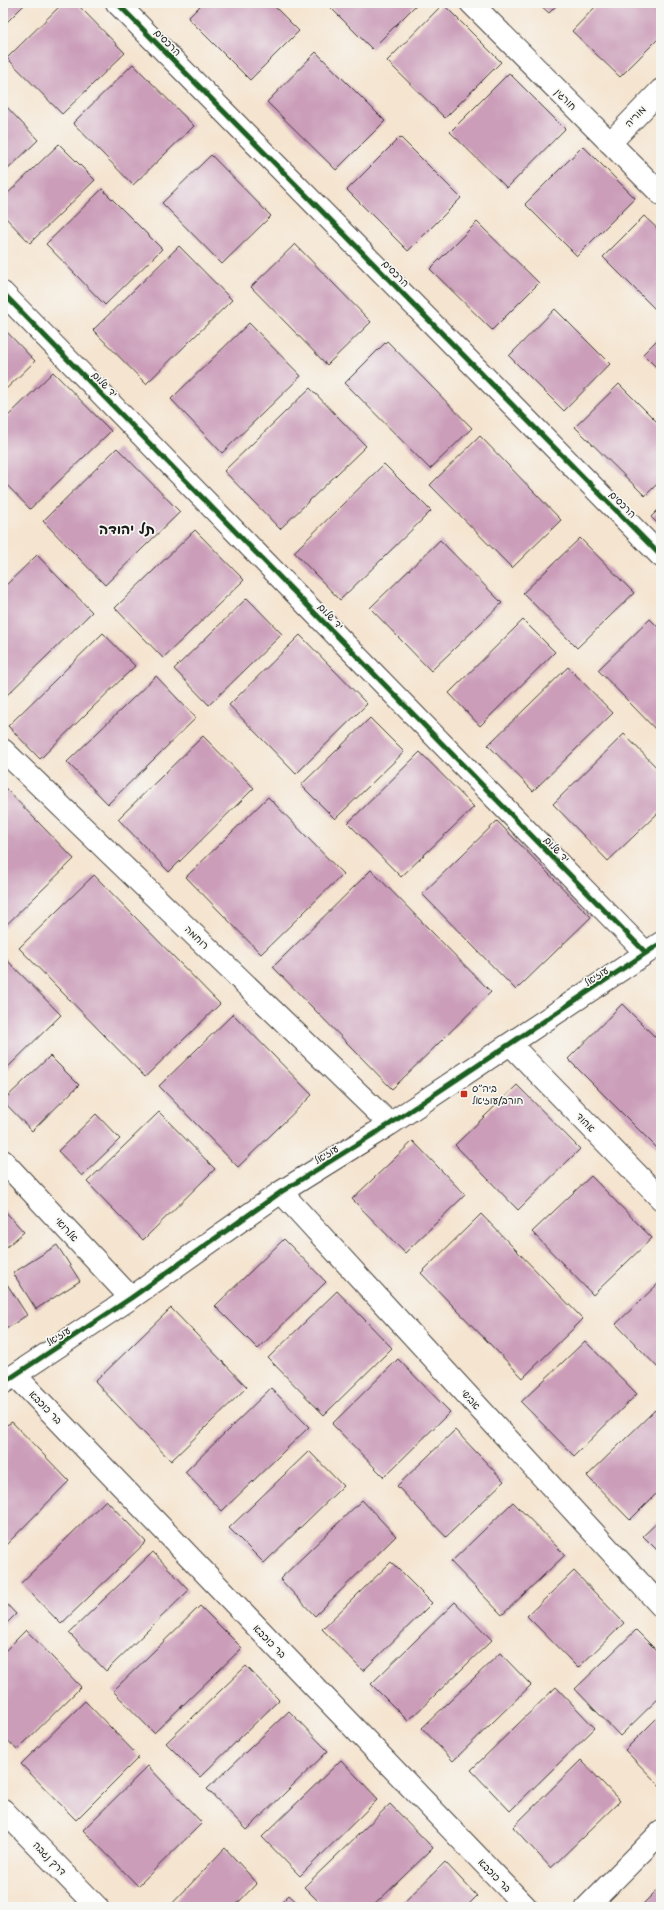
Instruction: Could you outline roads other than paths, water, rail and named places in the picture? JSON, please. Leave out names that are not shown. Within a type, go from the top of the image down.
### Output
[{"type":"street","name":"הרכסים","points":[[117,3],[661,556]]},
{"type":"street","name":"חורגין","points":[[471,3],[661,194]]},
{"type":"street","name":"מוריה","points":[[610,143],[661,90]]},
{"type":"street","name":"יד שלום","points":[[3,293],[653,948]]},
{"type":"street","name":"רוחמה","points":[[3,750],[390,1124]]},
{"type":"street","name":"עוזיאל","points":[[9,1379],[131,1298],[281,1192],[390,1124],[511,1045],[653,948]]},
{"type":"street","name":"אהוד","points":[[511,1045],[661,1199]]},
{"type":"street","name":"אלרואי","points":[[3,1161],[131,1298]]},
{"type":"street","name":"אבישי","points":[[281,1192],[661,1606]]},
{"type":"street","name":"בר כוכבא","points":[[9,1379],[526,1907]]},
{"type":"street","name":"דרך נגבה","points":[[3,1810],[97,1907]]},
{"type":"street","points":[[587,1907],[661,1832]]},
{"type":"place","name":"ביה״ס חורב/עוזיאל","points":[[464,1094]]},
{"type":"district","name":"תל יהודה","points":[[127,529]]}]
